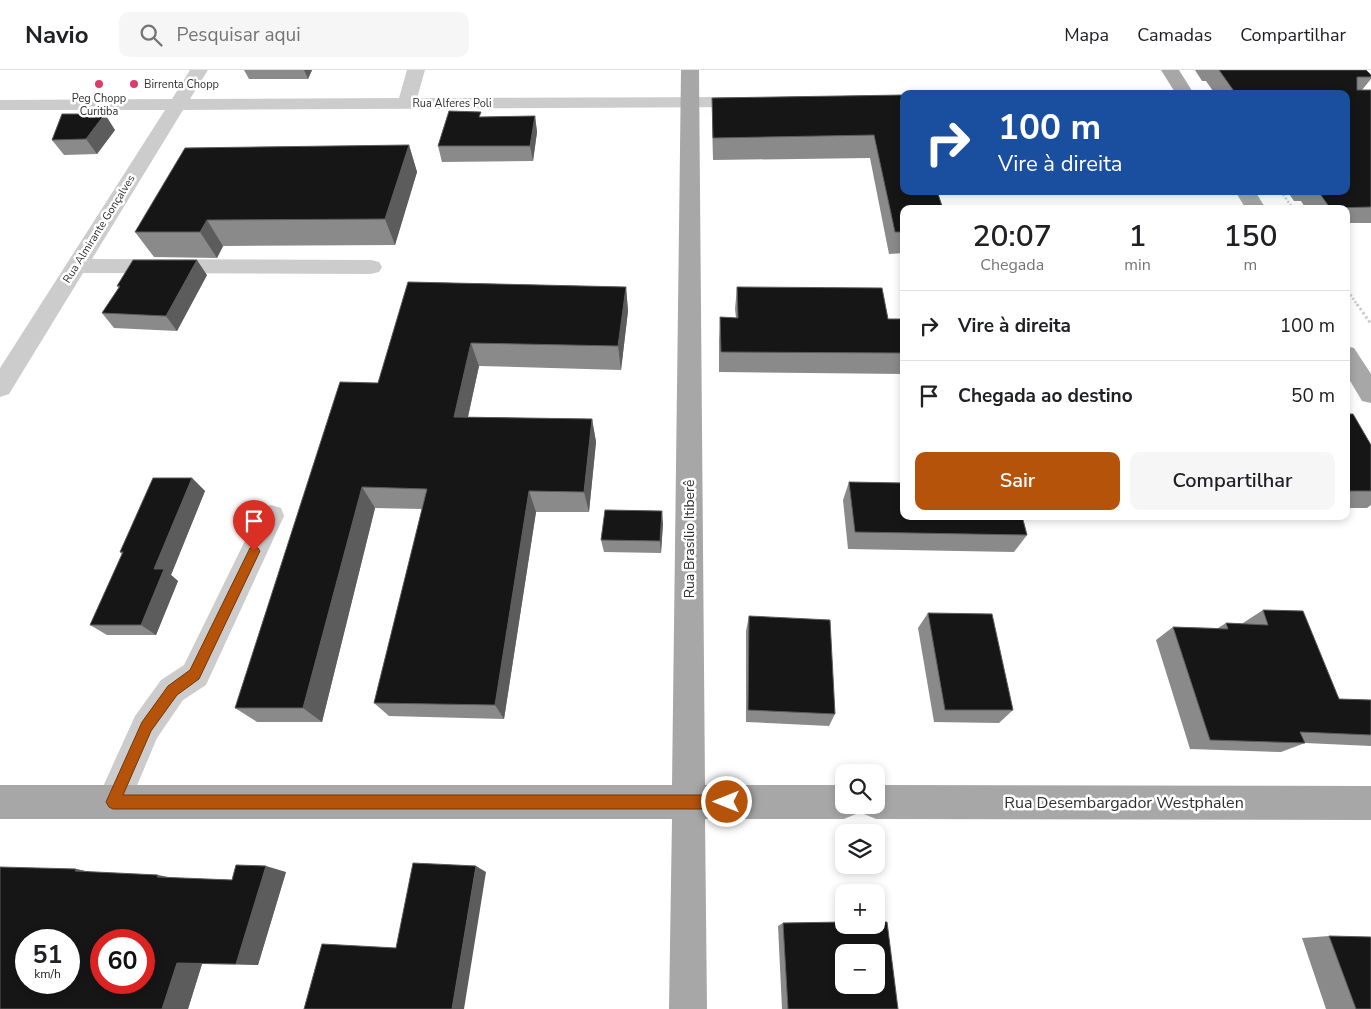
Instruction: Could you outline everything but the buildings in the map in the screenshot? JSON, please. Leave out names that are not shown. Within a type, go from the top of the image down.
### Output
[{"type":"main road","name":"Rua Brasílio Itiberê","points":[[688,1009],[690,70]]},
{"type":"main road","points":[[1170,70],[1182,90]]},
{"type":"main road","points":[[1350,360],[1371,394]]},
{"type":"main road","points":[[0,802],[835,802]]},
{"type":"main road","name":"Rua Desembargador Westphalen","points":[[885,802],[1371,803]]},
{"type":"street","name":"Rua Almirante Gonçalves","points":[[0,388],[199,70]]},
{"type":"street","points":[[406,103],[416,70]]},
{"type":"street","name":"Rua Alferes Poli","points":[[0,105],[768,102]]},
{"type":"street","points":[[76,266],[371,266]]},
{"type":"street","points":[[113,802],[146,727],[172,690],[195,675],[271,516]]},
{"type":"path","points":[[1350,294],[1371,324]]},
{"type":"place","name":"Peg Chopp Curitiba","points":[[99,84]]},
{"type":"place","name":"Birrenta Chopp","points":[[134,84]]},
{"type":"route","points":[[254,551],[195,675],[172,690],[146,727],[113,802],[727,802]]}]
